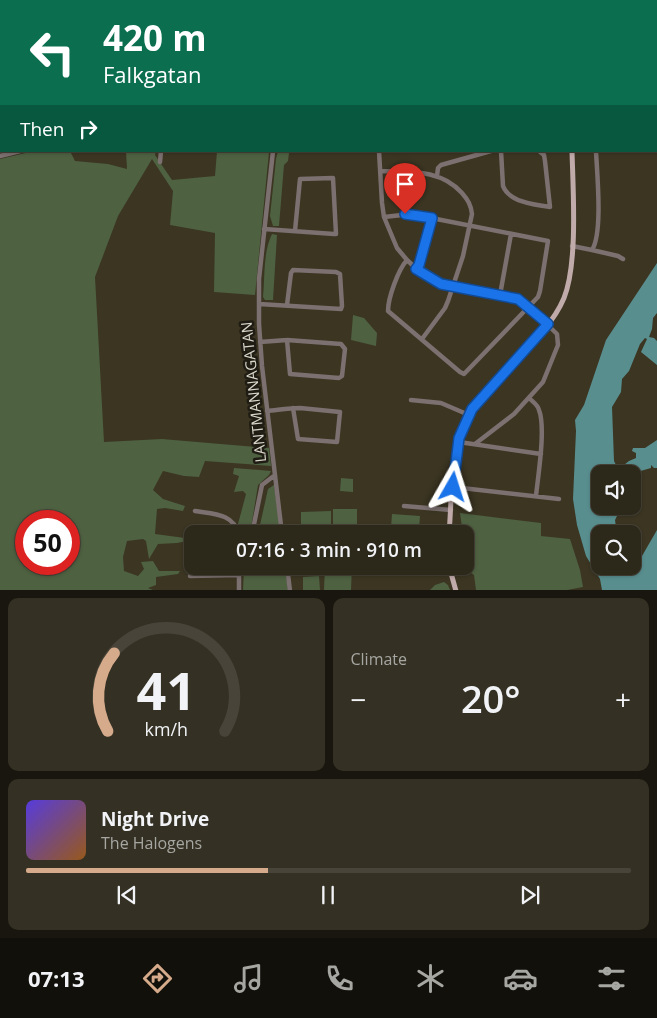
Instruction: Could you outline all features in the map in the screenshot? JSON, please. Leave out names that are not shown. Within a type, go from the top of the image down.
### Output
[{"type":"main road","points":[[450,525],[458,442],[468,415],[488,389],[548,324],[564,298],[568,286],[572,246],[572,152]]},
{"type":"main road","points":[[452,575],[456,590]]},
{"type":"street","points":[[0,156],[16,152]]},
{"type":"street","points":[[160,162],[161,152]]},
{"type":"street","name":"LANTMANNAGATAN","points":[[272,152],[259,279],[259,304],[260,342],[281,525]]},
{"type":"street","points":[[379,152],[384,217],[397,248],[407,260],[416,269],[435,281],[452,287],[518,299],[558,334],[558,345],[547,375],[513,415],[475,444]]},
{"type":"street","points":[[437,176],[438,168],[441,165],[487,152]]},
{"type":"street","points":[[501,152],[505,191],[529,203],[550,208],[545,160],[544,155],[540,152]]},
{"type":"street","points":[[592,250],[598,223],[596,152]]},
{"type":"street","points":[[381,171],[414,172],[437,176],[453,183],[471,205],[472,214],[463,256],[445,308],[422,339]]},
{"type":"street","points":[[264,228],[295,231],[336,234],[333,178],[300,179],[295,231]]},
{"type":"street","points":[[384,217],[405,214],[548,241],[540,291],[529,307],[464,374],[388,311],[397,279],[403,264],[407,260]]},
{"type":"street","points":[[416,269],[419,265],[432,218]]},
{"type":"street","points":[[500,296],[511,234]]},
{"type":"street","points":[[572,246],[618,256],[623,259]]},
{"type":"street","points":[[259,304],[340,309],[342,306],[340,274],[336,272],[293,270],[290,272],[287,305]]},
{"type":"street","points":[[260,342],[286,340],[341,344],[345,349],[342,376],[339,378],[290,374],[286,340]]},
{"type":"street","points":[[529,398],[537,405],[540,411],[540,454],[536,496]]},
{"type":"street","points":[[411,400],[441,402],[468,415]]},
{"type":"street","points":[[267,411],[293,408],[340,412],[337,442],[298,439],[293,408]]},
{"type":"street","points":[[458,442],[540,454]]},
{"type":"street","points":[[254,525],[260,490],[264,483],[275,475]]},
{"type":"street","points":[[453,487],[559,500]]},
{"type":"street","points":[[404,506],[451,510]]},
{"type":"street","points":[[195,511],[226,516],[236,525]]},
{"type":"street","points":[[190,576],[238,575],[238,590]]},
{"type":"street","points":[[288,575],[290,590]]},
{"type":"green space","points":[[30,152],[70,152],[75,161],[108,164],[127,169],[126,152],[156,152],[155,155],[172,180],[215,176],[217,152],[269,152],[255,295],[214,292],[215,233],[170,225],[173,191],[152,159],[118,216],[95,277],[104,442],[162,439],[269,448],[271,466],[205,461],[199,477],[163,471],[153,490],[163,499],[185,506],[183,511],[165,508],[157,509],[155,534],[184,538],[184,542],[158,544],[149,559],[146,541],[143,539],[127,541],[123,557],[124,571],[138,576],[144,569],[141,562],[153,561],[159,571],[180,571],[178,574],[156,577],[156,585],[148,588],[153,590],[0,590],[0,159]]},
{"type":"green space","points":[[278,152],[289,153],[288,161],[284,165],[279,226],[273,226],[270,216]]},
{"type":"green space","points":[[272,234],[277,235],[273,300],[265,300],[263,297],[266,256]]},
{"type":"green space","points":[[353,315],[364,318],[377,333],[376,346],[351,340]]},
{"type":"green space","points":[[234,468],[271,471],[258,485],[251,525],[238,525],[246,494],[243,491],[234,492],[239,476],[233,474]]},
{"type":"green space","points":[[341,478],[353,479],[353,492],[340,491]]},
{"type":"green space","points":[[274,485],[280,525],[260,525],[268,489]]},
{"type":"green space","points":[[333,509],[357,509],[357,525],[333,525]]},
{"type":"green space","points":[[331,511],[331,525],[301,525],[301,512]]},
{"type":"green space","points":[[460,513],[541,523],[541,536],[570,539],[580,570],[583,587],[567,590],[476,590],[474,575],[474,525],[462,525]]},
{"type":"green space","points":[[392,514],[420,516],[419,525],[391,525]]},
{"type":"green space","points":[[244,575],[286,575],[288,590],[243,590]]},
{"type":"green space","points":[[325,575],[352,575],[351,590],[324,590]]},
{"type":"green space","points":[[319,576],[320,590],[303,590],[303,577]]},
{"type":"green space","points":[[444,582],[450,590],[430,590],[435,585]]},
{"type":"water","points":[[657,263],[657,313],[653,318],[649,337],[657,341],[657,365],[641,352],[647,339],[645,338],[640,344],[629,371],[622,379],[621,392],[612,407],[614,461],[616,465],[591,465],[591,515],[618,515],[615,520],[616,525],[591,525],[591,564],[586,556],[577,525],[573,499],[575,420],[584,405],[606,340]]},
{"type":"water","points":[[657,440],[657,468],[651,465],[651,468],[641,471],[641,465],[624,465],[636,458],[636,453],[632,451],[633,448],[645,448]]},
{"type":"water","points":[[657,530],[657,590],[602,590],[598,575],[641,575],[641,557]]},
{"type":"route","points":[[405,214],[432,218],[425,247],[416,269],[421,273],[441,284],[452,287],[518,299],[548,324],[472,409],[459,438],[453,487]]}]
